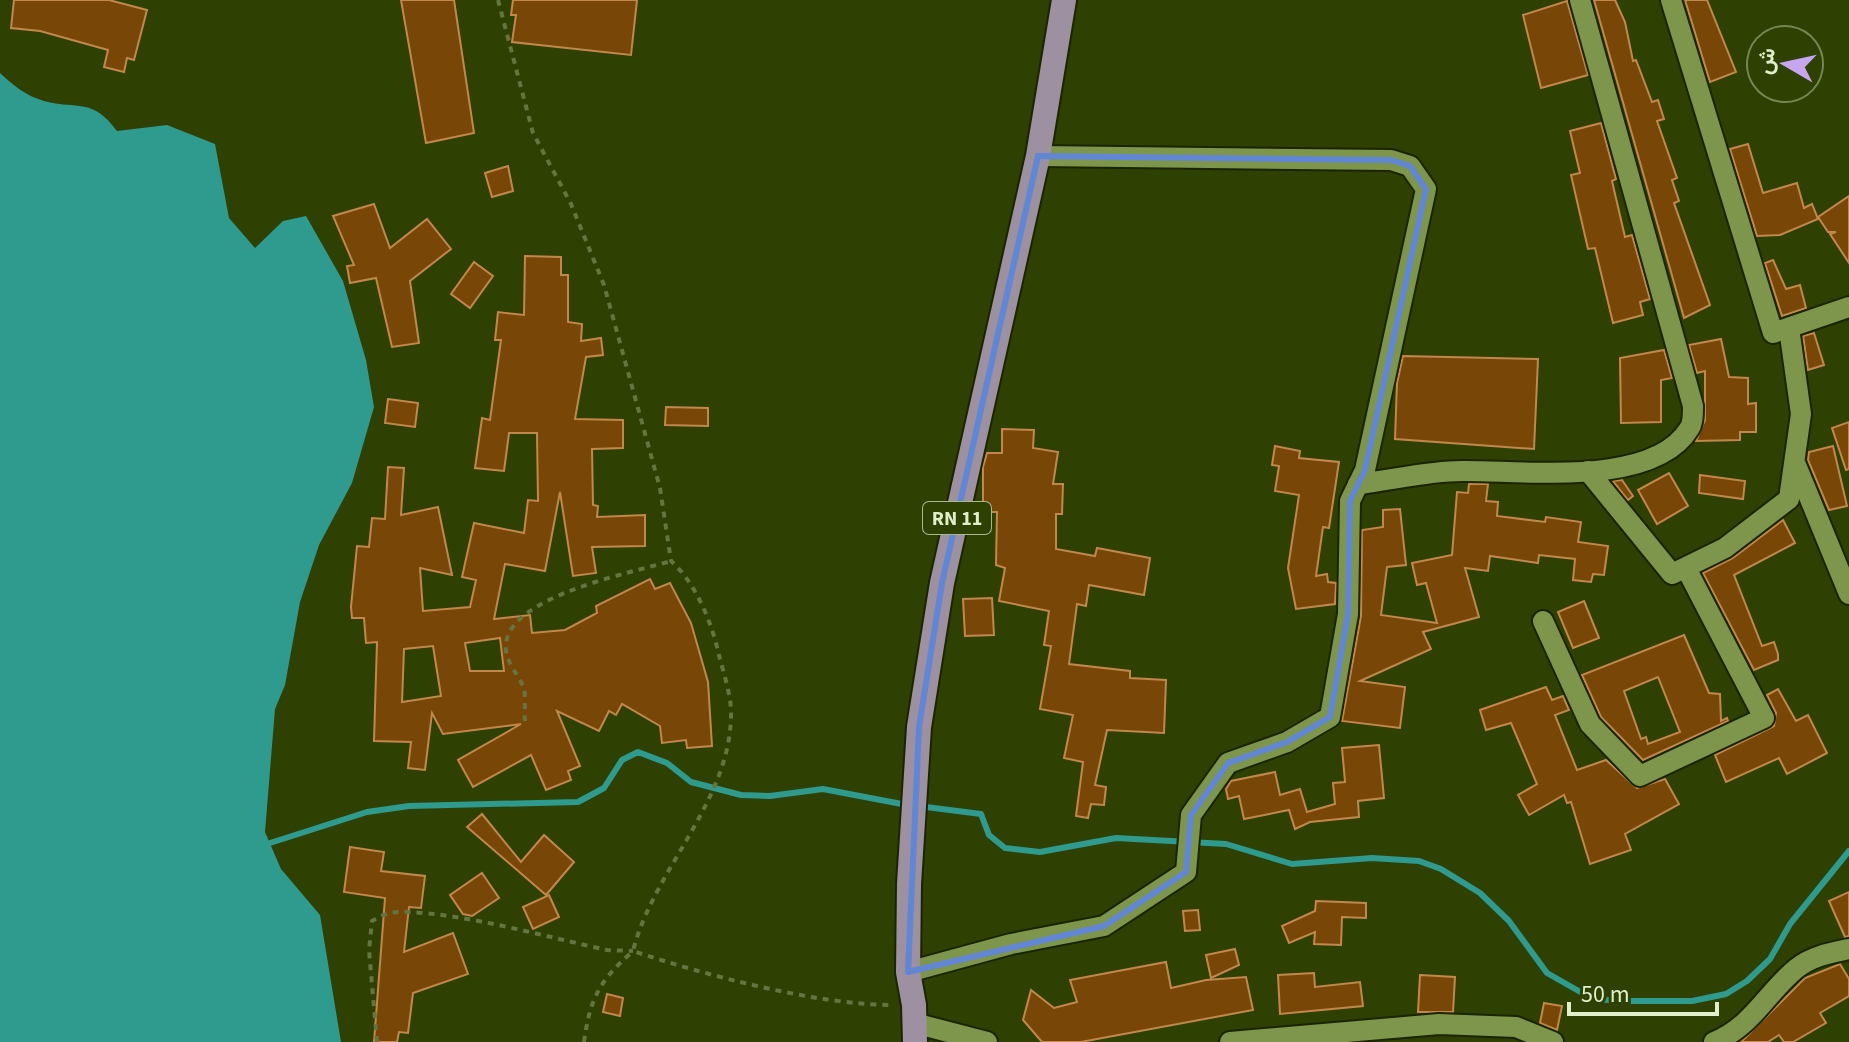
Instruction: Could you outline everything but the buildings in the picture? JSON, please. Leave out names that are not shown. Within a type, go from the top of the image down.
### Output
[{"type":"main road","name":"RN 11","points":[[914,1023],[908,972],[909,884],[919,727],[942,583],[1038,156],[1064,0]]},
{"type":"street","points":[[1358,484],[1459,471],[1588,471],[1649,460],[1673,446],[1691,428],[1693,406],[1580,0]]},
{"type":"street","points":[[1671,0],[1773,333],[1849,307]]},
{"type":"street","points":[[908,972],[1011,944],[1104,926],[1186,872],[1191,815],[1228,763],[1287,742],[1330,717],[1348,614],[1350,501],[1365,470],[1426,189],[1410,166],[1391,160],[1038,156]]},
{"type":"street","points":[[1588,471],[1672,574],[1725,548],[1789,499],[1801,414],[1789,328]]},
{"type":"street","points":[[1796,465],[1849,594]]},
{"type":"street","points":[[1543,621],[1590,724],[1640,776],[1764,718],[1686,568]]},
{"type":"street","points":[[1714,1042],[1739,1028],[1765,1006],[1797,968],[1823,954],[1849,949]]},
{"type":"street","points":[[914,1023],[987,1042]]},
{"type":"street","points":[[1230,1042],[1516,1027],[1553,1042]]},
{"type":"path","points":[[498,0],[533,133],[578,217],[604,285],[660,488],[671,561],[680,568],[712,626],[731,717],[709,801],[642,919],[633,951],[609,973],[591,1001],[584,1042]]},
{"type":"path","points":[[525,721],[524,689],[511,669],[505,644],[514,622],[534,606],[566,593],[671,561]]},
{"type":"path","points":[[377,1042],[369,950],[372,921],[384,914],[405,911],[607,950],[633,951],[749,982],[855,1005],[914,1023]]},
{"type":"highlighted area","points":[[1038,156],[1391,160],[1410,166],[1426,189],[1365,470],[1350,501],[1348,614],[1330,717],[1287,742],[1228,763],[1191,815],[1186,872],[1104,926],[908,972],[919,727],[942,583]]},
{"type":"water","points":[[0,73],[20,90],[37,99],[92,109],[117,131],[167,125],[215,144],[229,218],[255,248],[283,221],[306,216],[343,281],[366,360],[374,407],[352,483],[319,545],[300,602],[285,685],[275,709],[265,832],[281,869],[320,915],[341,1042],[0,1042]]},
{"type":"waterway","points":[[270,843],[367,812],[409,806],[578,802],[604,788],[622,760],[638,752],[667,763],[691,782],[741,795],[770,796],[823,789],[907,805]]},
{"type":"waterway","points":[[918,806],[981,814],[989,835],[1005,848],[1040,852],[1116,838],[1226,844],[1292,864],[1372,858],[1419,861],[1441,869],[1480,893],[1509,921],[1547,973],[1591,998],[1616,1001],[1692,1001],[1726,994],[1747,981],[1770,959],[1790,924],[1849,851]]}]
